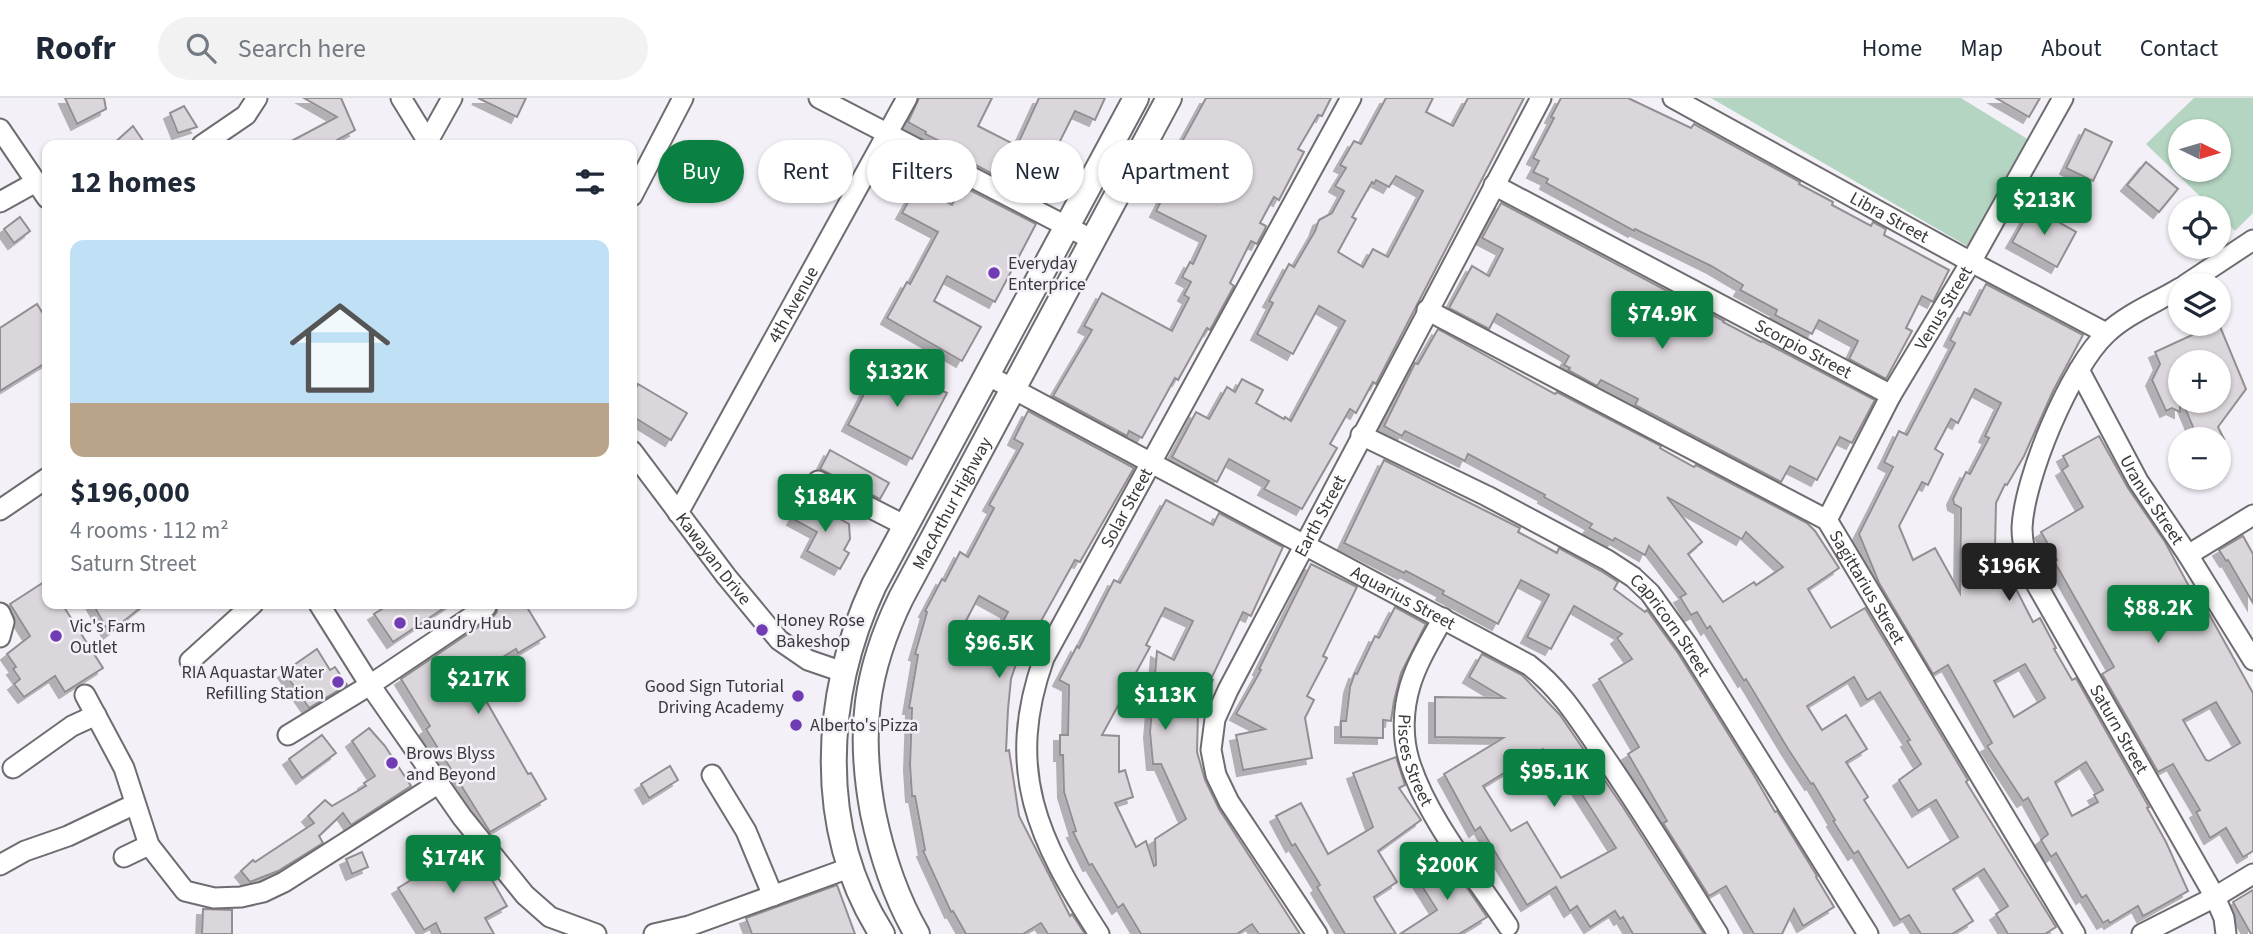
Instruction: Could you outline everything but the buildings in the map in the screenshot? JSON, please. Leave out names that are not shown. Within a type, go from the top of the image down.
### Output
[{"type":"main road","name":"MacArthur Highway","points":[[882,934],[862,900],[849,868],[836,806],[833,764],[836,720],[849,648],[865,604],[1136,98]]},
{"type":"main road","name":"MacArthur Highway","points":[[917,934],[903,910],[880,848],[866,775],[864,738],[872,677],[886,629],[1169,98]]},
{"type":"street","points":[[209,140],[246,115],[257,98]]},
{"type":"street","points":[[401,98],[427,140]]},
{"type":"street","points":[[431,140],[452,98]]},
{"type":"street","points":[[637,186],[683,98]]},
{"type":"street","points":[[819,98],[1093,240]]},
{"type":"street","name":"4th Avenue","points":[[678,513],[907,98]]},
{"type":"street","name":"Solar Street","points":[[1099,934],[1072,893],[1043,833],[1032,799],[1027,772],[1027,726],[1034,684],[1044,658],[1351,98]]},
{"type":"street","name":"Earth Street","points":[[1317,934],[1229,802],[1216,775],[1211,750],[1215,719],[1361,435],[1541,98]]},
{"type":"street","name":"Libra Street","points":[[1673,98],[2106,333]]},
{"type":"street","name":"Venus Street","points":[[1827,520],[1891,395],[1971,262],[2063,98]]},
{"type":"street","points":[[0,129],[42,190],[0,202]]},
{"type":"street","name":"Scorpio Street","points":[[1494,184],[1891,395]]},
{"type":"street","points":[[2203,273],[2253,240]]},
{"type":"street","name":"Saturn Street","points":[[2168,295],[2106,333],[2079,370],[2049,431],[2032,475],[2022,530],[2026,558],[2034,580],[2215,897],[2224,918],[2226,934]]},
{"type":"street","name":"Sagittarius Street","points":[[1427,310],[1827,520],[2075,934]]},
{"type":"street","name":"Uranus Street","points":[[2079,370],[2138,481],[2253,660]]},
{"type":"street","name":"Aquarius Street","points":[[987,375],[1151,465],[1529,664],[1546,678],[1566,701],[1615,772],[1718,934]]},
{"type":"street","name":"Capricorn Street","points":[[1361,435],[1487,496],[1607,560],[1633,577],[1650,593],[1688,646],[1868,934]]},
{"type":"street","name":"Kawayan Drive","points":[[637,458],[726,576],[779,640],[808,660],[844,672]]},
{"type":"street","points":[[1,507],[42,481]]},
{"type":"street","points":[[818,481],[906,526]]},
{"type":"street","points":[[2188,555],[2253,515]]},
{"type":"street","points":[[190,661],[247,609]]},
{"type":"street","points":[[322,609],[370,685],[461,817],[525,895],[550,917],[596,934]]},
{"type":"street","points":[[288,735],[370,685],[483,609]]},
{"type":"street","points":[[0,613],[4,622],[0,637]]},
{"type":"street","name":"Pisces Street","points":[[1443,618],[1420,660],[1410,687],[1404,733],[1408,760],[1431,811],[1508,926]]},
{"type":"street","points":[[85,695],[124,768],[149,845],[185,891],[214,898],[241,897],[263,892],[284,882],[439,783]]},
{"type":"street","points":[[13,768],[72,726],[96,715]]},
{"type":"street","points":[[712,775],[746,831],[773,896]]},
{"type":"street","points":[[0,865],[25,851],[68,836],[135,804]]},
{"type":"street","points":[[124,857],[149,845]]},
{"type":"street","points":[[654,934],[689,926],[849,868]]},
{"type":"street","points":[[2142,934],[2215,897],[2253,874]]},
{"type":"green space","points":[[1711,98],[1961,98],[2029,140],[1967,246]]},
{"type":"green space","points":[[2194,98],[2253,98],[2253,213],[2235,231],[2231,227],[2231,196],[2200,196],[2185,182],[2231,182],[2231,119],[2172,119]]},
{"type":"green space","points":[[2168,123],[2168,165],[2146,144]]},
{"type":"place","name":"Everyday Enterprice","points":[[994,273]]},
{"type":"place","name":"Laundry Hub","points":[[400,623]]},
{"type":"place","name":"Honey Rose Bakeshop","points":[[762,630]]},
{"type":"place","name":"Vic's Farm Outlet","points":[[56,636]]},
{"type":"place","name":"RIA Aquastar Water Refilling Station","points":[[338,682]]},
{"type":"place","name":"Good Sign Tutorial Driving Academy","points":[[798,696]]},
{"type":"place","name":"Alberto's Pizza","points":[[796,725]]},
{"type":"place","name":"Brows Blyss and Beyond","points":[[392,763]]}]
